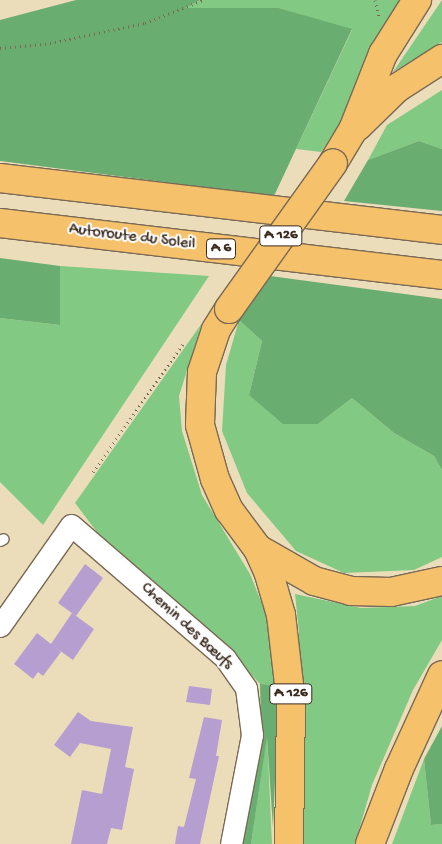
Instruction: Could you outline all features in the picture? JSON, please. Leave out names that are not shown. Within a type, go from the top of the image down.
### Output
[{"type":"highway","points":[[353,130],[383,54],[417,0]]},
{"type":"highway","name":"A 126","points":[[289,844],[289,668],[279,608],[258,549],[229,510],[215,480],[200,425],[202,372],[216,330],[229,309],[333,163],[353,130],[397,88],[442,59]]},
{"type":"highway","points":[[0,178],[442,230]]},
{"type":"highway","name":"Autoroute du Soleil","points":[[0,222],[442,275]]},
{"type":"highway","points":[[258,549],[314,581],[351,591],[390,592],[442,581]]},
{"type":"highway","points":[[370,844],[398,769],[442,675]]},
{"type":"street","name":"Chemin des Bœufs","points":[[0,626],[71,525],[225,658],[246,688],[252,735],[231,844]]},
{"type":"path","points":[[0,48],[45,44],[145,23],[203,0]]},
{"type":"path","points":[[93,472],[188,338]]},
{"type":"green space","points":[[76,0],[200,0],[185,8],[279,8],[352,29],[274,196],[0,161],[0,20]]},
{"type":"green space","points":[[200,0],[407,0],[343,120],[321,152],[296,149],[352,30],[279,8],[183,8]]},
{"type":"green space","points":[[442,0],[442,42],[393,72]]},
{"type":"green space","points":[[442,90],[442,149],[419,141],[368,160],[387,125]]},
{"type":"green space","points":[[419,141],[442,149],[442,211],[344,201],[368,160]]},
{"type":"green space","points":[[0,258],[60,266],[60,325],[0,318]]},
{"type":"green space","points":[[60,266],[209,276],[43,525],[0,482],[0,318],[60,325]]},
{"type":"green space","points":[[270,276],[442,299],[442,470],[434,456],[394,433],[352,398],[318,424],[283,424],[249,395],[262,341],[239,320]]},
{"type":"green space","points":[[239,320],[262,341],[249,395],[318,424],[352,398],[394,433],[434,456],[442,470],[442,557],[414,570],[344,573],[296,551],[247,493],[222,431],[226,365]]},
{"type":"green space","points":[[202,323],[179,396],[182,431],[202,495],[250,574],[267,616],[279,685],[260,684],[217,637],[97,532],[75,503]]},
{"type":"green space","points":[[295,594],[361,608],[415,606],[442,596],[442,640],[413,690],[372,785],[355,844],[298,844],[299,632]]},
{"type":"green space","points":[[260,684],[279,685],[273,828],[267,737],[251,844],[240,844],[261,720]]},
{"type":"green space","points":[[442,726],[442,824],[431,825],[424,759]]},
{"type":"green space","points":[[267,734],[272,844],[251,844]]},
{"type":"green space","points":[[424,759],[431,825],[442,824],[442,844],[392,844]]},
{"type":"building","points":[[85,564],[103,578],[76,616],[58,603]]},
{"type":"building","points":[[72,613],[94,629],[73,660],[56,648],[61,652],[43,676],[38,672],[33,679],[14,664],[37,633],[51,644]]},
{"type":"building","points":[[189,686],[212,689],[210,705],[186,702]]},
{"type":"building","points":[[78,712],[91,721],[133,727],[125,767],[134,769],[122,830],[111,828],[107,844],[71,844],[82,790],[102,794],[111,749],[80,743],[70,757],[54,745]]},
{"type":"building","points":[[204,717],[222,720],[216,756],[219,756],[200,844],[175,844],[178,826],[184,827],[196,779],[189,778]]}]
